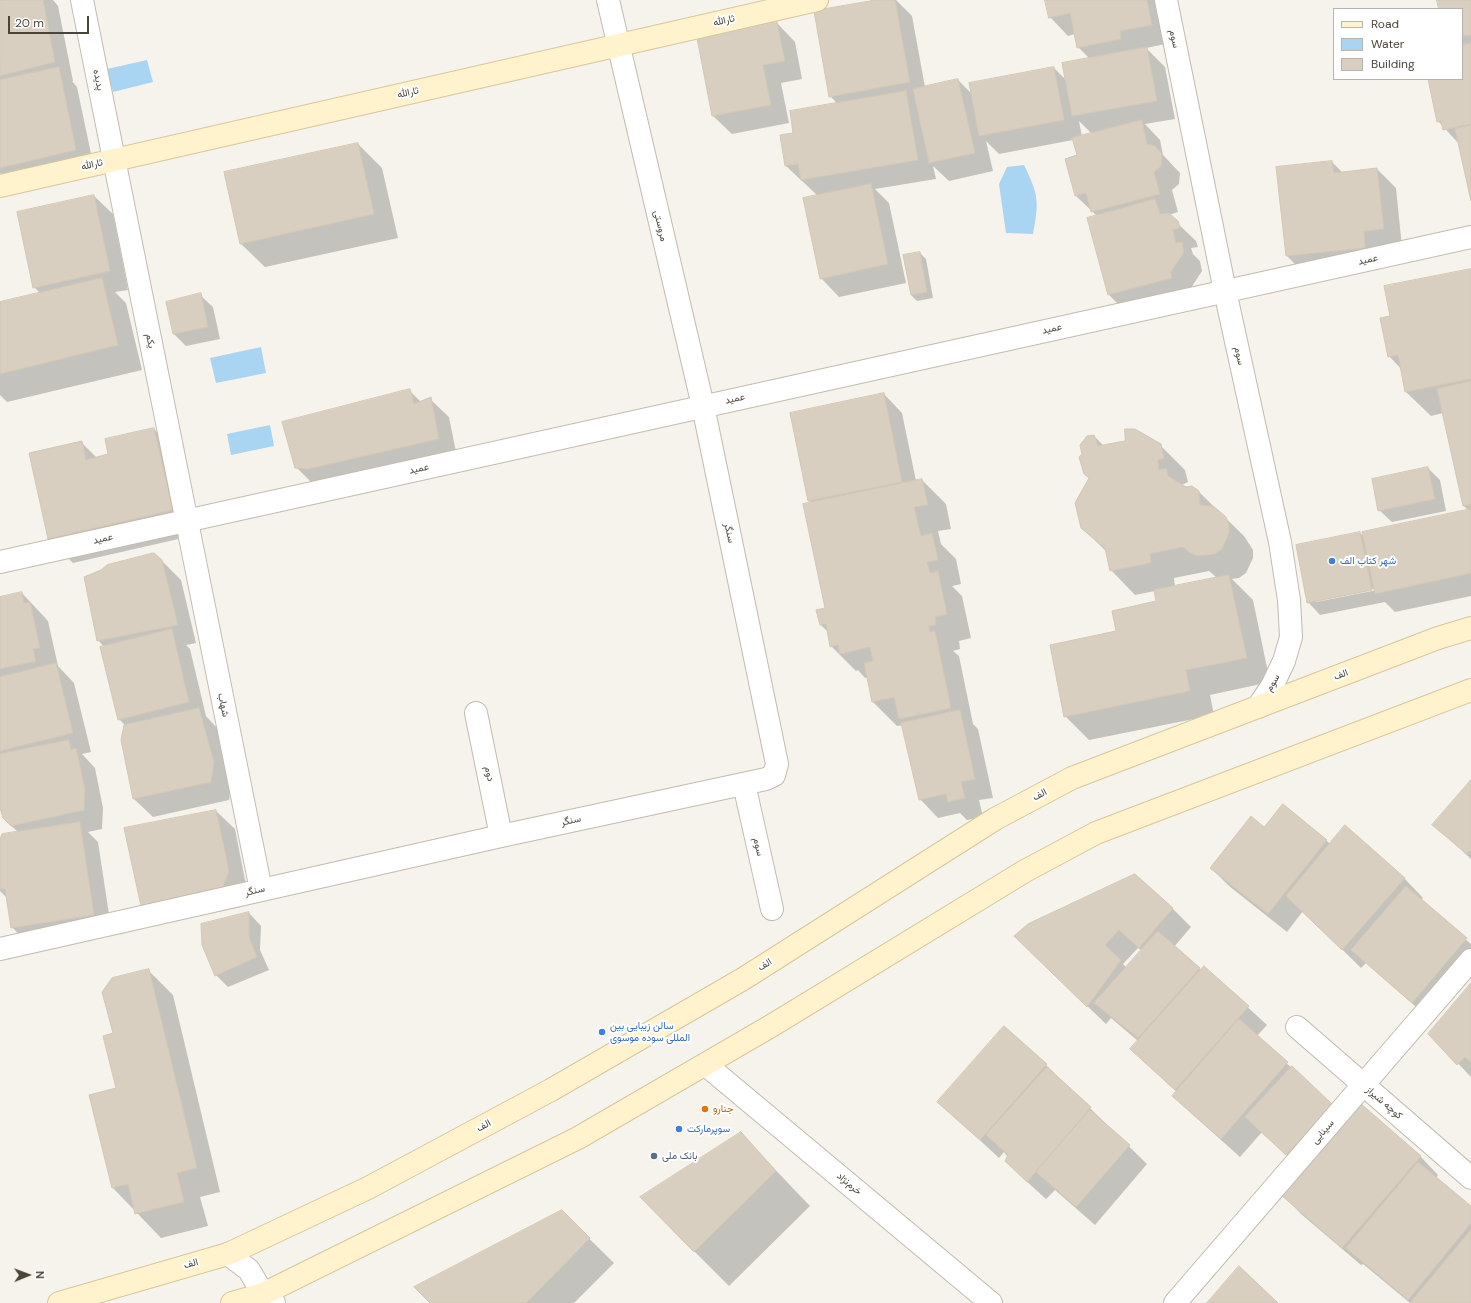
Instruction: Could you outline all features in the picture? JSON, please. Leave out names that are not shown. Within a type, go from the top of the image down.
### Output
[{"type":"main road","name":"ثارالله","points":[[0,186],[817,0]]},
{"type":"main road","name":"الف","points":[[58,1303],[228,1254],[368,1188],[551,1090],[743,979],[995,818],[1072,778],[1438,638],[1471,628]]},
{"type":"main road","points":[[232,1303],[268,1298],[578,1138],[706,1064],[1025,871],[1096,833],[1471,690]]},
{"type":"street","name":"پدیده","points":[[82,0],[114,160]]},
{"type":"street","name":"مروستی","points":[[608,0],[617,46],[703,406]]},
{"type":"street","name":"سوم","points":[[1166,0],[1225,291],[1280,542],[1289,600],[1291,637],[1288,649],[1275,680],[1258,707]]},
{"type":"street","name":"یکم","points":[[114,160],[185,521]]},
{"type":"street","name":"عمید","points":[[0,562],[1471,237]]},
{"type":"street","name":"سنگر","points":[[0,949],[501,836],[744,784],[766,779],[774,775],[777,764],[703,406]]},
{"type":"street","name":"شهاب","points":[[185,521],[261,890]]},
{"type":"street","name":"دوم","points":[[476,713],[501,836]]},
{"type":"street","name":"سوم","points":[[744,784],[772,909]]},
{"type":"street","name":"سینایی","points":[[1175,1303],[1471,960]]},
{"type":"street","name":"کوچه شیراز","points":[[1297,1027],[1471,1178]]},
{"type":"street","name":"خرم‌نژاد","points":[[706,1064],[991,1303]]},
{"type":"street","points":[[228,1254],[249,1270],[268,1298]]},
{"type":"water","points":[[147,60],[153,82],[113,92],[107,69]]},
{"type":"water","points":[[1024,165],[1033,184],[1037,206],[1033,234],[1006,233],[999,184],[1007,167]]},
{"type":"water","points":[[261,347],[266,373],[216,383],[210,358]]},
{"type":"water","points":[[270,425],[274,446],[231,455],[227,434]]},
{"type":"building","points":[[0,0],[43,0],[55,62],[0,76]]},
{"type":"building","points":[[876,0],[895,0],[910,82],[829,97],[814,11]]},
{"type":"building","points":[[1045,0],[1147,0],[1152,25],[1120,31],[1121,39],[1077,48],[1070,13],[1049,18]]},
{"type":"building","points":[[1437,0],[1471,0],[1471,35],[1463,36],[1463,8],[1439,8]]},
{"type":"building","points":[[777,22],[785,61],[763,65],[771,105],[712,116],[697,38]]},
{"type":"building","points":[[1471,43],[1471,124],[1443,130],[1441,121],[1437,122],[1428,80],[1463,80],[1463,45]]},
{"type":"building","points":[[1147,47],[1157,101],[1072,116],[1062,63]]},
{"type":"building","points":[[59,67],[76,150],[0,168],[0,80]]},
{"type":"building","points":[[1054,67],[1064,120],[979,136],[969,83]]},
{"type":"building","points":[[958,79],[975,153],[929,163],[913,89]]},
{"type":"building","points":[[906,91],[918,160],[801,180],[798,164],[785,166],[780,135],[793,133],[790,111]]},
{"type":"building","points":[[1142,120],[1147,144],[1155,146],[1162,154],[1161,166],[1154,172],[1160,194],[1091,212],[1086,193],[1075,196],[1065,159],[1077,155],[1072,138]]},
{"type":"building","points":[[1471,125],[1471,201],[1455,129]]},
{"type":"building","points":[[358,143],[374,214],[240,244],[224,172]]},
{"type":"building","points":[[1332,161],[1334,173],[1377,168],[1384,229],[1364,231],[1365,248],[1286,256],[1276,167]]},
{"type":"building","points":[[871,184],[888,264],[820,279],[803,198]]},
{"type":"building","points":[[94,195],[110,271],[33,288],[17,212]]},
{"type":"building","points":[[1155,199],[1160,214],[1169,213],[1178,221],[1180,228],[1173,230],[1176,243],[1182,242],[1184,252],[1171,272],[1172,278],[1108,295],[1087,218]]},
{"type":"building","points":[[920,252],[927,292],[911,295],[903,255]]},
{"type":"building","points":[[1471,269],[1471,379],[1405,392],[1398,355],[1388,357],[1380,318],[1390,316],[1384,286]]},
{"type":"building","points":[[102,278],[118,345],[0,374],[0,302]]},
{"type":"building","points":[[201,293],[208,327],[173,334],[166,302]]},
{"type":"building","points":[[1471,381],[1471,505],[1463,506],[1437,389]]},
{"type":"building","points":[[410,389],[414,404],[431,397],[439,439],[308,469],[295,468],[282,422]]},
{"type":"building","points":[[884,393],[902,482],[808,501],[790,413]]},
{"type":"building","points":[[154,428],[173,510],[48,539],[29,453],[82,441],[86,460],[108,454],[105,439]]},
{"type":"building","points":[[1125,429],[1135,429],[1161,444],[1164,458],[1158,460],[1159,470],[1166,468],[1168,476],[1186,487],[1192,486],[1199,491],[1200,505],[1213,506],[1226,517],[1229,525],[1229,533],[1222,549],[1215,554],[1198,556],[1190,553],[1183,547],[1150,554],[1151,563],[1110,571],[1105,548],[1081,528],[1075,503],[1089,478],[1084,474],[1079,457],[1082,454],[1080,445],[1087,436],[1094,435],[1098,446],[1125,441]]},
{"type":"building","points":[[1428,467],[1435,499],[1378,511],[1372,479]]},
{"type":"building","points":[[922,479],[928,505],[914,507],[921,536],[932,533],[938,560],[927,562],[930,573],[938,571],[947,614],[935,617],[936,625],[929,626],[930,632],[935,631],[951,708],[899,719],[894,697],[872,702],[864,663],[873,661],[870,647],[840,654],[838,645],[830,647],[826,624],[820,625],[816,610],[825,608],[803,504]]},
{"type":"building","points":[[1471,509],[1471,573],[1375,594],[1362,532]]},
{"type":"building","name":"شهر کتاب الف","points":[[1360,532],[1372,590],[1307,603],[1296,545]]},
{"type":"building","points":[[154,553],[162,560],[178,625],[97,641],[84,577],[101,570],[107,565]]},
{"type":"building","points":[[1229,575],[1247,658],[1186,670],[1190,691],[1064,717],[1050,645],[1116,631],[1112,611],[1156,601],[1154,590]]},
{"type":"building","points":[[22,592],[24,603],[30,602],[40,648],[33,649],[36,661],[0,669],[0,597]]},
{"type":"building","points":[[172,629],[189,702],[118,720],[100,647]]},
{"type":"building","points":[[56,663],[73,733],[0,751],[0,677]]},
{"type":"building","points":[[199,708],[214,762],[211,782],[133,799],[121,740],[124,725]]},
{"type":"building","points":[[960,710],[975,779],[961,782],[965,798],[948,802],[946,794],[919,800],[901,723]]},
{"type":"building","points":[[69,740],[71,750],[76,748],[85,789],[84,810],[11,826],[3,818],[0,808],[0,754]]},
{"type":"building","points":[[1471,780],[1471,852],[1469,851],[1467,854],[1432,825]]},
{"type":"building","points":[[1283,804],[1327,840],[1268,914],[1210,868],[1251,816],[1264,827]]},
{"type":"building","points":[[216,810],[229,871],[222,889],[141,906],[124,828]]},
{"type":"building","points":[[80,822],[94,915],[11,928],[5,889],[0,889],[0,839],[2,834]]},
{"type":"building","points":[[1345,825],[1405,878],[1342,950],[1286,896]]},
{"type":"building","points":[[1135,874],[1173,908],[1139,948],[1119,930],[1105,945],[1121,960],[1087,1007],[1014,936],[1028,924]]},
{"type":"building","points":[[1406,886],[1467,938],[1412,1003],[1351,950]]},
{"type":"building","points":[[249,912],[249,937],[257,957],[215,976],[202,945],[201,924]]},
{"type":"building","points":[[1158,931],[1200,968],[1138,1038],[1094,1003]]},
{"type":"building","points":[[1204,966],[1249,1006],[1175,1090],[1130,1049]]},
{"type":"building","points":[[149,969],[197,1168],[177,1173],[184,1202],[135,1214],[128,1184],[112,1188],[89,1095],[116,1088],[103,1036],[113,1033],[102,992],[112,978]]},
{"type":"building","points":[[1471,983],[1471,1063],[1465,1057],[1457,1065],[1428,1034]]},
{"type":"building","points":[[1239,1019],[1288,1062],[1221,1139],[1172,1096]]},
{"type":"building","points":[[1004,1026],[1047,1064],[980,1140],[937,1102]]},
{"type":"building","points":[[1292,1066],[1333,1105],[1286,1155],[1245,1117]]},
{"type":"building","points":[[1047,1067],[1091,1107],[1027,1182],[1005,1161],[1008,1155],[986,1135]]},
{"type":"building","points":[[1360,1103],[1421,1156],[1342,1248],[1281,1195]]},
{"type":"building","points":[[1090,1110],[1130,1145],[1076,1207],[1036,1172]]},
{"type":"building","points":[[741,1132],[776,1171],[694,1252],[640,1197]]},
{"type":"building","points":[[1418,1162],[1471,1206],[1471,1223],[1408,1300],[1346,1248]]},
{"type":"building","points":[[562,1210],[590,1238],[526,1303],[430,1303],[414,1287]]},
{"type":"building","points":[[1471,1230],[1471,1303],[1410,1303]]},
{"type":"building","points":[[1239,1266],[1278,1303],[1207,1303]]},
{"type":"place","name":"شهر کتاب الف","points":[[1332,561]]},
{"type":"place","name":"سالن زیبایی بین المللی سوده موسوی","points":[[602,1032]]},
{"type":"place","name":"جنارو","points":[[705,1109]]},
{"type":"place","name":"سوپرمارکت","points":[[679,1129]]},
{"type":"place","name":"بانک ملی","points":[[654,1156]]}]
